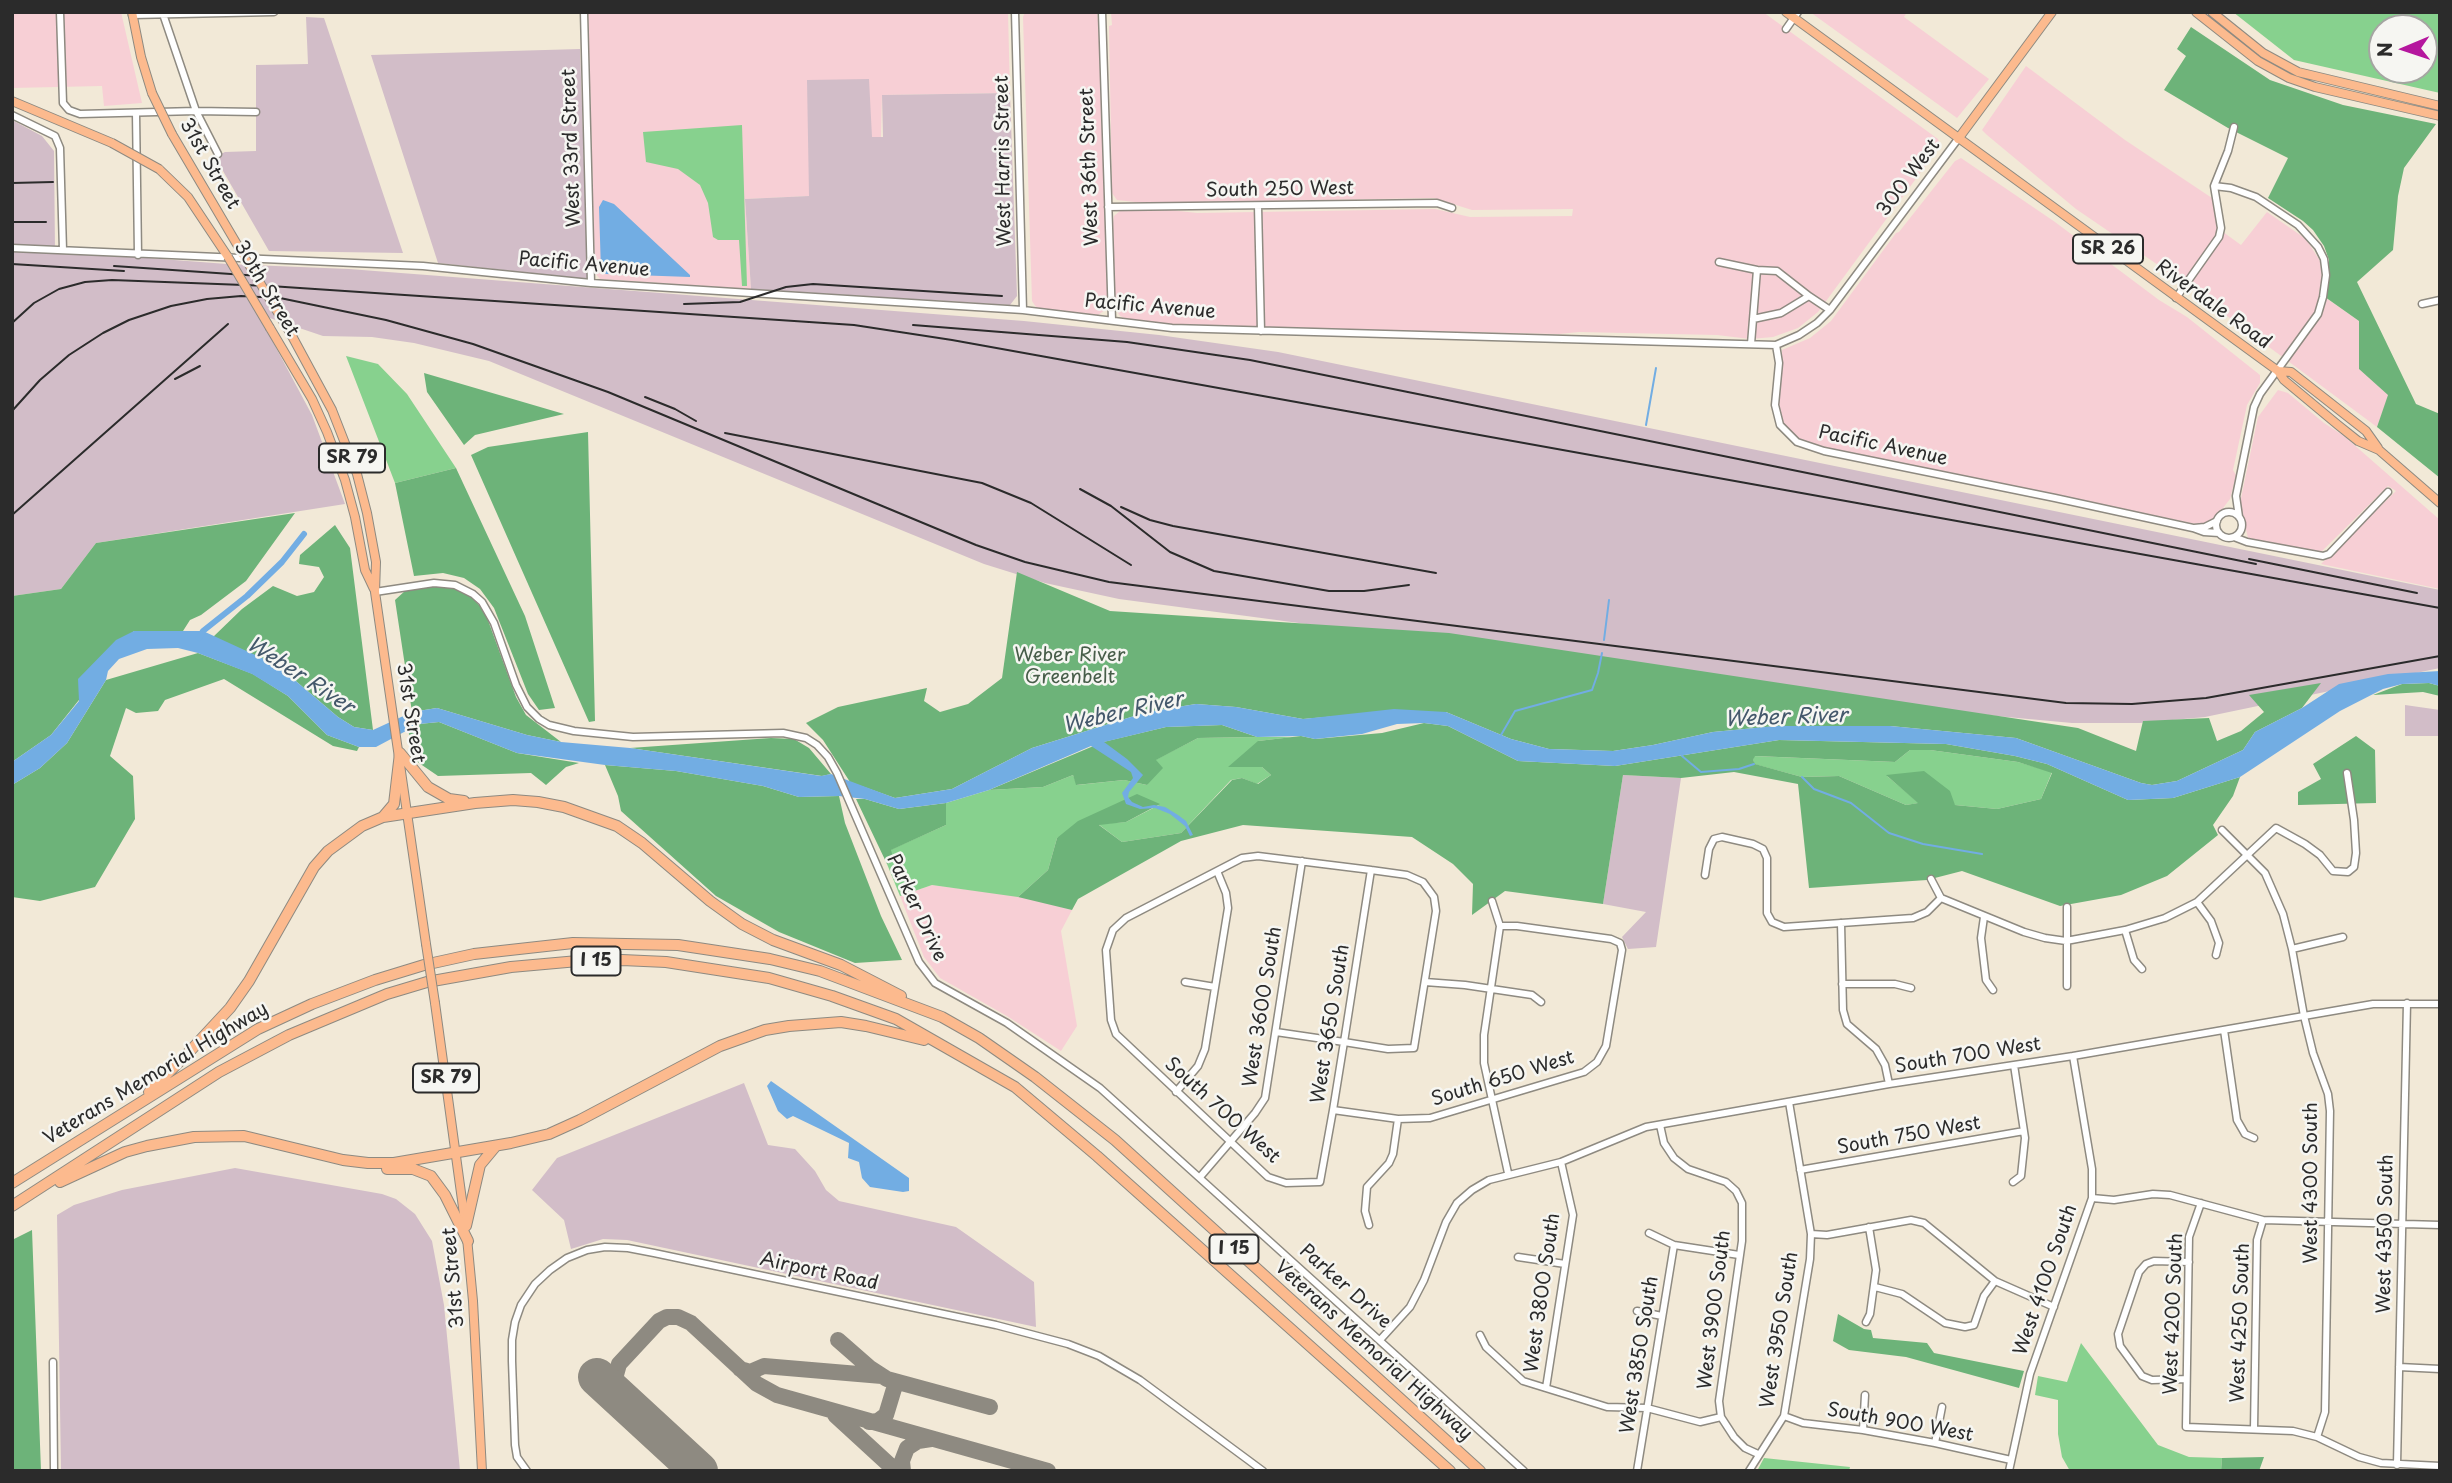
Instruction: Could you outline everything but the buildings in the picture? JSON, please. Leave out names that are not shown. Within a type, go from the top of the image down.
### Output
[{"type":"highway","points":[[400,753],[428,787],[449,799],[475,803]]},
{"type":"highway","points":[[383,817],[394,804],[400,753]]},
{"type":"highway","points":[[136,1105],[230,1008],[249,981],[307,878],[328,850],[362,826],[383,817],[475,803],[513,800],[538,802],[564,807],[617,826],[742,924],[773,940],[841,965],[942,1017]]},
{"type":"highway","name":"Veterans Memorial Highway","points":[[12,1183],[258,1029],[312,1004],[375,980],[474,954],[573,943],[626,942],[726,951],[820,971],[942,1017],[979,1038],[1035,1077],[1115,1140],[1480,1471]]},
{"type":"highway","name":"Veterans Memorial Highway","points":[[16,1204],[219,1072],[289,1035],[387,994],[427,982],[524,966],[622,960],[716,968],[769,978],[832,996],[896,1019],[1015,1087],[1097,1156],[1450,1471]]},
{"type":"highway","points":[[16,1204],[105,1160],[147,1146],[194,1137],[244,1136],[343,1160],[368,1163],[394,1163],[496,1146],[559,1129],[621,1100],[720,1046],[765,1030],[841,1022],[938,1044]]},
{"type":"highway","points":[[466,1226],[480,1165],[496,1146]]},
{"type":"highway","points":[[343,1160],[357,1167],[413,1170],[431,1177],[445,1195],[468,1241]]},
{"type":"main road","name":"300 West","points":[[1958,139],[2052,12]]},
{"type":"main road","points":[[2196,12],[2253,58],[2288,78],[2440,117]]},
{"type":"main road","points":[[2212,12],[2259,50],[2292,69],[2440,106]]},
{"type":"main road","name":"31st Street","points":[[132,14],[152,93],[172,134],[292,336],[332,410],[357,474],[376,562],[375,592],[457,1153],[475,1327],[482,1471]]},
{"type":"main road","name":"SR 26","points":[[1791,14],[1958,139]]},
{"type":"main road","name":"30th Street","points":[[12,101],[112,143],[159,169],[188,197],[228,257],[307,389],[345,480],[365,570],[375,592]]},
{"type":"main road","name":"Riverdale Road","points":[[1958,139],[2278,371]]},
{"type":"main road","name":"SR 26","points":[[2278,371],[2291,372],[2366,431],[2379,450],[2440,503]]},
{"type":"main road","name":"SR 26","points":[[2278,371],[2286,382],[2358,440],[2379,450]]},
{"type":"street","points":[[60,12],[62,95],[63,103],[69,110],[80,114],[256,112]]},
{"type":"street","points":[[132,14],[274,12]]},
{"type":"street","name":"West 33rd Street","points":[[583,12],[591,283]]},
{"type":"street","name":"West Harris Street","points":[[1016,12],[1023,310]]},
{"type":"street","name":"West 36th Street","points":[[1102,12],[1112,320]]},
{"type":"street","points":[[163,14],[196,111],[218,154]]},
{"type":"street","points":[[1786,29],[1791,14]]},
{"type":"street","points":[[136,113],[138,255]]},
{"type":"street","points":[[12,115],[55,136],[60,149],[63,250]]},
{"type":"street","points":[[2176,298],[2220,237],[2214,186],[2234,127]]},
{"type":"street","name":"300 West","points":[[1776,345],[1800,335],[1830,310],[1958,139]]},
{"type":"street","points":[[2214,186],[2231,188],[2256,197],[2298,225],[2312,238],[2324,259],[2326,275],[2318,314],[2254,407],[2236,496],[2217,521],[2219,533],[2227,537],[2323,556],[2329,554],[2388,492]]},
{"type":"street","name":"South 250 West","points":[[1108,206],[1437,203],[1452,208]]},
{"type":"street","points":[[1258,206],[1261,331]]},
{"type":"street","name":"Pacific Avenue","points":[[12,248],[412,265],[591,283],[1023,310],[1172,328],[1776,345],[1779,363],[1775,405],[1780,425],[1797,442],[1824,451],[2219,533]]},
{"type":"street","points":[[1718,262],[1777,271],[1830,310]]},
{"type":"street","points":[[1751,344],[1757,270]]},
{"type":"street","points":[[1753,319],[1781,313],[1809,296]]},
{"type":"street","points":[[2422,304],[2440,300]]},
{"type":"street","points":[[2234,537],[2240,531],[2236,496]]},
{"type":"street","points":[[2224,513],[2232,513],[2240,521],[2251,542]]},
{"type":"street","name":"Pacific Avenue","points":[[2193,528],[2205,527],[2217,521]]},
{"type":"street","name":"Parker Drive","points":[[375,592],[434,583],[454,585],[473,594],[482,602],[494,623],[516,685],[527,707],[539,719],[549,724],[574,731],[633,737],[794,734],[817,745],[837,773],[919,962],[935,983],[1007,1023],[1100,1088],[1524,1471]]},
{"type":"street","points":[[1931,879],[1941,898],[2024,932],[2066,941],[2125,930],[2165,918],[2197,902],[2276,828],[2320,855],[2333,871],[2348,872],[2354,867],[2356,853],[2347,772]]},
{"type":"street","name":"West 4300 South","points":[[2222,830],[2265,873],[2283,914],[2304,1016],[2330,1111],[2325,1412],[2317,1437]]},
{"type":"street","points":[[1705,875],[1709,849],[1714,839],[1722,837],[1763,849],[1767,858],[1767,913],[1772,922],[1784,928],[1913,918],[1927,912],[1941,898]]},
{"type":"street","points":[[1176,1092],[1198,1066],[1205,1049],[1228,908],[1226,893],[1217,871],[1242,858],[1258,856],[1407,875],[1423,882],[1434,897],[1436,911],[1414,1048],[1388,1049],[1276,1032]]},
{"type":"street","name":"West 3600 South","points":[[1200,1177],[1255,1114],[1265,1098],[1302,862]]},
{"type":"street","name":"West 3650 South","points":[[1320,1182],[1371,870]]},
{"type":"street","name":"South 700 West","points":[[1217,871],[1126,918],[1113,930],[1106,950],[1111,1020],[1116,1034],[1268,1177],[1286,1183],[1320,1182]]},
{"type":"street","points":[[1492,901],[1500,926],[1484,1035],[1484,1063],[1508,1173]]},
{"type":"street","points":[[2197,902],[2211,921],[2218,943],[2216,955]]},
{"type":"street","points":[[2067,907],[2067,986]]},
{"type":"street","points":[[1984,916],[1981,938],[1986,980],[1993,990]]},
{"type":"street","points":[[1841,923],[1843,1010],[1847,1024],[1876,1049],[1885,1065],[1889,1084]]},
{"type":"street","name":"South 650 West","points":[[1333,1110],[1398,1119],[1430,1118],[1584,1072],[1597,1062],[1606,1046],[1622,950],[1619,943],[1611,939],[1500,926]]},
{"type":"street","points":[[2125,930],[2134,960],[2142,969]]},
{"type":"street","points":[[2292,949],[2343,937]]},
{"type":"street","points":[[1185,982],[1215,987]]},
{"type":"street","points":[[1425,982],[1532,995],[1541,1002]]},
{"type":"street","points":[[1843,984],[1895,984],[1911,988]]},
{"type":"street","name":"West 4350 South","points":[[2397,1465],[2407,1003]]},
{"type":"street","name":"South 700 West","points":[[1380,1340],[1410,1307],[1457,1203],[1489,1180],[1508,1173],[1561,1162],[1646,1128],[1889,1084],[2073,1056],[2373,1004],[2440,1004]]},
{"type":"street","points":[[2224,1030],[2237,1120],[2245,1134],[2254,1138]]},
{"type":"street","name":"West 4100 South","points":[[2009,1471],[2030,1374],[2092,1198],[2092,1169],[2073,1056]]},
{"type":"street","points":[[2013,1182],[2021,1176],[2024,1131],[2014,1065]]},
{"type":"street","name":"West 3950 South","points":[[1749,1471],[1784,1416],[1810,1259],[1811,1234],[1789,1102]]},
{"type":"street","points":[[1369,1225],[1365,1211],[1367,1187],[1389,1163],[1393,1154],[1398,1119]]},
{"type":"street","name":"West 3900 South","points":[[1660,1125],[1664,1143],[1674,1158],[1688,1169],[1726,1182],[1736,1191],[1742,1203],[1742,1241],[1718,1401],[1721,1417]]},
{"type":"street","name":"South 750 West","points":[[1800,1170],[2024,1131]]},
{"type":"street","name":"West 3800 South","points":[[1546,1388],[1573,1215],[1561,1162]]},
{"type":"street","points":[[2092,1198],[2113,1200],[2154,1194],[2170,1195],[2263,1220],[2440,1225]]},
{"type":"street","name":"West 4200 South","points":[[2201,1203],[2189,1237],[2186,1427],[2254,1429]]},
{"type":"street","points":[[1811,1234],[1827,1235],[1911,1220],[1924,1223],[1995,1281],[2054,1307]]},
{"type":"street","name":"West 4250 South","points":[[2254,1429],[2257,1240],[2263,1220]]},
{"type":"street","points":[[1866,1322],[1870,1314],[1876,1270],[1869,1227]]},
{"type":"street","points":[[1649,1233],[1674,1245],[1739,1255]]},
{"type":"street","name":"West 3850 South","points":[[1637,1471],[1674,1245]]},
{"type":"street","name":"Airport Road","points":[[527,1471],[517,1457],[514,1445],[512,1340],[515,1322],[521,1305],[535,1284],[550,1269],[567,1258],[587,1250],[605,1247],[654,1252],[996,1325],[1068,1344],[1098,1356],[1140,1380],[1263,1471]]},
{"type":"street","points":[[1518,1257],[1565,1264]]},
{"type":"street","points":[[2186,1379],[2152,1380],[2142,1376],[2120,1346],[2118,1334],[2139,1272],[2146,1264],[2154,1261],[2189,1262]]},
{"type":"street","points":[[1875,1287],[1902,1294],[1945,1322],[1965,1327],[1974,1325],[1984,1296],[1995,1281]]},
{"type":"street","points":[[1637,1311],[1662,1316]]},
{"type":"street","points":[[1480,1335],[1486,1347],[1523,1381],[1606,1407],[1647,1408],[1700,1422],[1721,1417],[1745,1448],[1758,1454]]},
{"type":"street","points":[[53,1362],[54,1471]]},
{"type":"street","points":[[2399,1367],[2440,1369]]},
{"type":"street","points":[[1863,1430],[1865,1395]]},
{"type":"street","points":[[1935,1443],[1942,1408]]},
{"type":"street","name":"South 900 West","points":[[1784,1416],[1804,1423],[1863,1430],[2011,1460]]},
{"type":"street","points":[[2254,1429],[2293,1431],[2317,1437],[2359,1457],[2397,1465],[2440,1466]]},
{"type":"shaded area","points":[[12,12],[121,12],[142,103],[104,106],[102,86],[12,88]]},
{"type":"shaded area","points":[[588,12],[1008,12],[1010,93],[882,95],[881,137],[871,137],[809,196],[745,199],[751,289],[600,279],[595,273]]},
{"type":"shaded area","points":[[1025,12],[1097,12],[1108,302],[1105,310],[1098,315],[1042,309],[1036,307],[1032,301],[1023,17]]},
{"type":"shaded area","points":[[1111,12],[1763,12],[1938,139],[1940,146],[1818,312],[1798,328],[1773,337],[1750,339],[1717,335],[1218,327],[1129,320],[1120,316],[1115,308],[1113,223],[1114,216],[1120,211],[1170,210],[1197,213],[1435,209],[1470,217],[1572,216],[1573,209],[1472,210],[1434,198],[1144,203],[1117,200],[1112,193]]},
{"type":"shaded area","points":[[1810,12],[1907,12],[1904,17],[1989,79],[1957,118]]},
{"type":"shaded area","points":[[306,17],[324,18],[403,253],[269,251],[215,157],[225,152],[256,151],[256,65],[308,64]]},
{"type":"shaded area","points":[[580,49],[588,279],[438,263],[371,55]]},
{"type":"shaded area","points":[[2026,66],[2125,140],[2212,198],[2219,229],[2241,245],[2267,212],[2306,239],[2320,261],[2322,277],[2319,293],[2359,321],[2359,369],[2389,395],[2377,427],[2161,267],[2076,209],[1982,130]]},
{"type":"shaded area","points":[[869,79],[872,137],[883,137],[882,95],[1010,93],[1017,296],[1010,305],[751,289],[745,199],[809,196],[807,80]]},
{"type":"shaded area","points":[[12,120],[42,136],[54,151],[55,251],[227,264],[349,269],[1024,321],[1159,335],[1278,352],[2440,590],[2440,668],[2205,717],[2140,723],[2072,723],[1996,716],[1119,599],[1045,583],[984,564],[489,361],[414,343],[372,337],[323,336],[258,314],[312,415],[345,504],[96,543],[61,589],[12,596]]},
{"type":"shaded area","points":[[1961,158],[2055,222],[2159,300],[2187,317],[2260,375],[2260,383],[2247,405],[2233,470],[2236,475],[2230,499],[2213,521],[2201,525],[1801,443],[1781,424],[1778,410],[1782,350],[1810,338],[1831,321],[1896,233],[1955,161]]},
{"type":"shaded area","points":[[2278,390],[2288,393],[2344,436],[2440,520],[2440,589],[2321,564],[2396,491],[2388,486],[2320,553],[2248,538],[2240,503],[2258,417]]},
{"type":"shaded area","points":[[2405,705],[2440,710],[2440,736],[2405,736]]},
{"type":"shaded area","points":[[1623,775],[1681,778],[1656,947],[1628,949],[1622,937],[1646,912],[1603,904]]},
{"type":"shaded area","points":[[932,885],[1019,896],[1072,910],[1061,931],[1077,1026],[1061,1051],[940,978],[924,957],[900,896]]},
{"type":"shaded area","points":[[744,1083],[768,1145],[795,1149],[815,1171],[826,1190],[839,1201],[956,1227],[1034,1282],[1036,1327],[627,1240],[603,1239],[571,1249],[564,1220],[532,1190],[557,1158]]},
{"type":"shaded area","points":[[235,1168],[382,1194],[396,1199],[415,1214],[432,1241],[444,1305],[460,1471],[61,1471],[57,1215],[74,1205],[122,1190]]},
{"type":"green space","points":[[2233,12],[2440,12],[2440,93],[2400,84],[2438,84],[2438,14],[2368,14],[2368,77],[2294,60]]},
{"type":"green space","points":[[2191,27],[2270,80],[2343,105],[2436,124],[2404,168],[2398,196],[2393,250],[2357,282],[2416,404],[2440,414],[2440,478],[2377,427],[2388,395],[2359,369],[2359,321],[2325,297],[2329,260],[2324,246],[2303,221],[2268,198],[2288,158],[2228,128],[2164,90],[2186,56],[2177,49]]},
{"type":"green space","points":[[742,125],[747,286],[742,286],[739,240],[718,240],[713,237],[708,203],[700,185],[678,169],[646,162],[643,132]]},
{"type":"green space","points":[[346,356],[378,364],[407,394],[456,468],[395,483]]},
{"type":"green space","points":[[424,373],[564,414],[475,435],[464,445],[427,392]]},
{"type":"green space","points":[[588,432],[595,721],[589,722],[471,455],[488,447]]},
{"type":"green space","points":[[456,468],[525,616],[555,708],[539,710],[528,694],[494,608],[480,589],[464,578],[443,573],[414,576],[395,483]]},
{"type":"green space","points":[[295,513],[246,581],[201,615],[190,620],[183,631],[134,631],[51,735],[12,762],[12,596],[61,589],[96,543]]},
{"type":"green space","points":[[335,525],[350,548],[373,730],[354,727],[338,717],[277,665],[213,637],[242,609],[273,586],[297,596],[314,592],[324,577],[319,567],[299,564],[300,555]]},
{"type":"green space","name":"Weber River Greenbelt","points":[[1017,572],[1110,611],[1449,633],[2078,728],[2136,751],[2143,721],[2209,718],[2217,741],[2241,731],[2264,712],[2249,695],[2321,683],[2302,708],[2255,732],[2243,750],[2177,781],[2152,785],[2016,738],[1890,726],[1776,726],[1713,732],[1613,751],[1549,749],[1511,739],[1446,712],[1372,713],[1303,719],[1236,707],[1196,704],[1147,712],[1032,748],[952,789],[895,798],[850,782],[823,740],[806,723],[838,707],[927,688],[924,701],[940,712],[968,704],[1002,678]]},
{"type":"green space","points":[[433,586],[457,588],[471,596],[485,612],[516,697],[526,715],[561,742],[527,735],[437,708],[412,712],[395,600],[406,590]]},
{"type":"green space","points":[[198,653],[253,674],[288,696],[327,735],[359,747],[357,751],[333,746],[224,679],[165,700],[158,711],[136,713],[126,708],[110,756],[133,776],[135,819],[95,887],[40,901],[12,897],[12,785],[40,768],[67,743],[106,680]]},
{"type":"green space","points":[[2429,683],[2440,686],[2440,696],[2423,692],[2373,695],[2402,684]]},
{"type":"green space","points":[[439,722],[517,753],[579,763],[566,767],[546,785],[531,773],[438,776],[416,761],[408,730],[419,724]]},
{"type":"green space","points":[[1424,723],[1448,726],[1518,761],[1615,766],[1779,740],[1946,744],[2047,764],[2128,800],[2173,798],[2240,777],[2233,796],[2213,825],[2218,835],[2167,876],[2121,895],[2060,906],[1962,871],[1927,880],[1809,888],[1798,784],[1734,772],[1681,778],[1623,775],[1603,904],[1505,891],[1472,915],[1473,884],[1453,864],[1412,837],[1243,825],[1181,841],[1078,899],[1072,910],[1018,897],[1048,870],[1057,838],[1078,821],[1137,794],[1160,804],[1126,822],[1099,825],[1122,842],[1181,833],[1232,780],[1242,778],[1258,784],[1271,775],[1262,767],[1228,767],[1258,741],[1301,736],[1315,739],[1382,733]],"holes":[[[1910,750],[1930,750],[2018,762],[2052,773],[2041,799],[1997,809],[1955,805],[1950,791],[1924,771],[1886,775],[1918,803],[1906,805],[1839,776],[1802,777],[1755,764],[1753,760],[1755,756],[1895,762]]]},
{"type":"green space","points":[[1222,725],[1257,737],[1198,738],[1156,760],[1163,768],[1147,785],[1124,780],[1076,785],[1073,775],[1043,787],[989,790],[1103,742],[1166,727]]},
{"type":"green space","points":[[2356,736],[2375,750],[2376,803],[2298,805],[2298,792],[2321,779],[2313,764]]},
{"type":"green space","points":[[1293,737],[1258,741],[1262,767],[1271,775],[1257,784],[1242,778],[1231,780],[1181,833],[1122,842],[1099,825],[1057,838],[1048,870],[1018,897],[932,885],[900,896],[887,864],[894,861],[890,850],[946,825],[946,803],[989,790],[1043,787],[1073,775],[1077,785],[1124,780],[1147,785],[1155,760],[1198,738]],"holes":[[[1159,805],[1126,822],[1101,824]]]},
{"type":"green space","points":[[771,738],[794,739],[809,748],[831,774],[822,776],[630,748]]},
{"type":"green space","points":[[1910,750],[1930,750],[2018,762],[2052,772],[2041,799],[1997,809],[1955,805],[1887,776],[1919,803],[1906,805],[1839,776],[1802,777],[1754,764],[1753,760],[1754,756],[1895,762]]},
{"type":"green space","points":[[605,765],[676,771],[763,786],[799,797],[839,796],[845,823],[881,916],[902,960],[855,963],[779,932],[716,896],[621,811]]},
{"type":"green space","points":[[856,799],[899,809],[946,803],[946,825],[891,850],[894,861],[887,864]]},
{"type":"green space","points":[[32,1230],[41,1471],[12,1471],[12,1240]]},
{"type":"green space","points":[[1838,1314],[1864,1329],[1871,1330],[1873,1338],[1927,1343],[1934,1353],[2024,1371],[2019,1388],[1906,1357],[1849,1350],[1833,1341]]},
{"type":"green space","points":[[2081,1343],[2158,1445],[2189,1457],[2222,1458],[2221,1471],[2070,1471],[2062,1457],[2058,1434],[2058,1400],[2035,1395],[2038,1376],[2067,1382]]},
{"type":"green space","points":[[2264,1457],[2259,1471],[2221,1471],[2222,1458]]},
{"type":"green space","points":[[1764,1458],[1850,1467],[1849,1471],[1757,1471]]},
{"type":"water","points":[[603,200],[614,204],[690,277],[606,274],[601,271],[599,207]]},
{"type":"water","points":[[134,631],[203,631],[277,665],[338,717],[354,727],[373,730],[412,712],[437,708],[527,735],[561,742],[630,748],[821,776],[831,774],[895,798],[952,789],[1032,748],[1147,712],[1196,704],[1236,707],[1303,719],[1394,709],[1446,712],[1511,739],[1549,749],[1613,751],[1713,732],[1776,726],[1890,726],[2016,738],[2152,785],[2177,781],[2243,750],[2255,732],[2302,708],[2339,684],[2388,674],[2440,671],[2440,686],[2429,683],[2402,684],[2383,689],[2340,711],[2240,777],[2173,798],[2128,800],[2047,764],[1946,744],[1779,740],[1615,766],[1518,761],[1448,726],[1424,723],[1397,724],[1362,734],[1315,739],[1301,736],[1257,737],[1222,725],[1166,727],[1104,742],[1143,775],[1129,792],[1128,797],[1132,802],[1143,807],[1165,807],[1186,821],[1193,835],[1190,836],[1185,826],[1170,814],[1155,808],[1140,809],[1126,804],[1122,793],[1133,778],[1131,772],[1091,746],[989,790],[946,803],[899,809],[865,799],[839,796],[799,797],[763,786],[676,771],[517,753],[439,722],[419,724],[376,747],[359,747],[327,735],[288,696],[252,674],[178,648],[147,649],[119,659],[108,671],[106,680],[67,743],[40,768],[12,785],[12,762],[51,735],[79,701],[78,679],[116,640]]},
{"type":"water","points":[[771,1081],[909,1178],[909,1191],[870,1187],[862,1178],[859,1162],[848,1158],[849,1143],[793,1116],[787,1119],[778,1111],[767,1086]]},
{"type":"waterway","points":[[1646,425],[1656,368]]},
{"type":"waterway","points":[[199,638],[203,631],[247,596],[282,562],[304,534]]},
{"type":"waterway","points":[[1604,640],[1609,600]]},
{"type":"waterway","points":[[1501,735],[1515,711],[1592,690],[1602,653]]},
{"type":"waterway","points":[[1682,756],[1701,772],[1739,769],[1754,764]]},
{"type":"waterway","points":[[1802,777],[1814,789],[1851,803],[1889,833],[1923,844],[1982,854]]},
{"type":"taxiway","points":[[622,1399],[614,1382],[619,1364],[659,1321],[667,1317],[678,1317],[691,1323],[757,1384],[777,1395],[1048,1471]]},
{"type":"taxiway","points":[[838,1340],[887,1379],[990,1407]]},
{"type":"taxiway","points":[[740,1369],[750,1372],[764,1366],[882,1376]]},
{"type":"taxiway","points":[[869,1422],[878,1421],[886,1415],[896,1382]]},
{"type":"taxiway","points":[[835,1415],[896,1471]]},
{"type":"taxiway","points":[[903,1471],[902,1461],[907,1448],[918,1441],[931,1439]]},
{"type":"runway","points":[[597,1377],[699,1471]]},
{"type":"railway","points":[[12,183],[53,182]]},
{"type":"railway","points":[[12,222],[46,222]]},
{"type":"railway","points":[[12,264],[124,271]]},
{"type":"railway","points":[[114,266],[260,276]]},
{"type":"railway","points":[[12,323],[34,303],[59,289],[85,282],[112,280],[270,286],[854,325],[952,340],[2440,608]]},
{"type":"railway","points":[[684,304],[740,302],[786,287],[813,284],[1002,296]]},
{"type":"railway","points":[[12,411],[40,380],[69,355],[129,320],[171,306],[207,299],[241,296],[280,298],[386,320],[473,344],[608,392],[976,545],[1025,562],[1109,582],[2066,703],[2132,704],[2206,698],[2440,656]]},
{"type":"railway","points":[[12,515],[228,324]]},
{"type":"railway","points":[[913,325],[1127,342],[1250,360],[2256,564]]},
{"type":"railway","points":[[175,379],[200,366]]},
{"type":"railway","points":[[645,397],[696,421]]},
{"type":"railway","points":[[725,433],[982,483],[1031,503],[1131,565]]},
{"type":"railway","points":[[1080,489],[1111,506],[1170,552],[1214,571],[1329,591],[1364,591],[1409,585]]},
{"type":"railway","points":[[1121,507],[1150,520],[1173,526],[1436,573]]},
{"type":"railway","points":[[2249,559],[2417,593]]},
{"type":"water label","name":"Weber River","points":[[300,676]]},
{"type":"water label","name":"Weber River","points":[[1123,713]]},
{"type":"water label","name":"Weber River","points":[[1786,718]]}]
